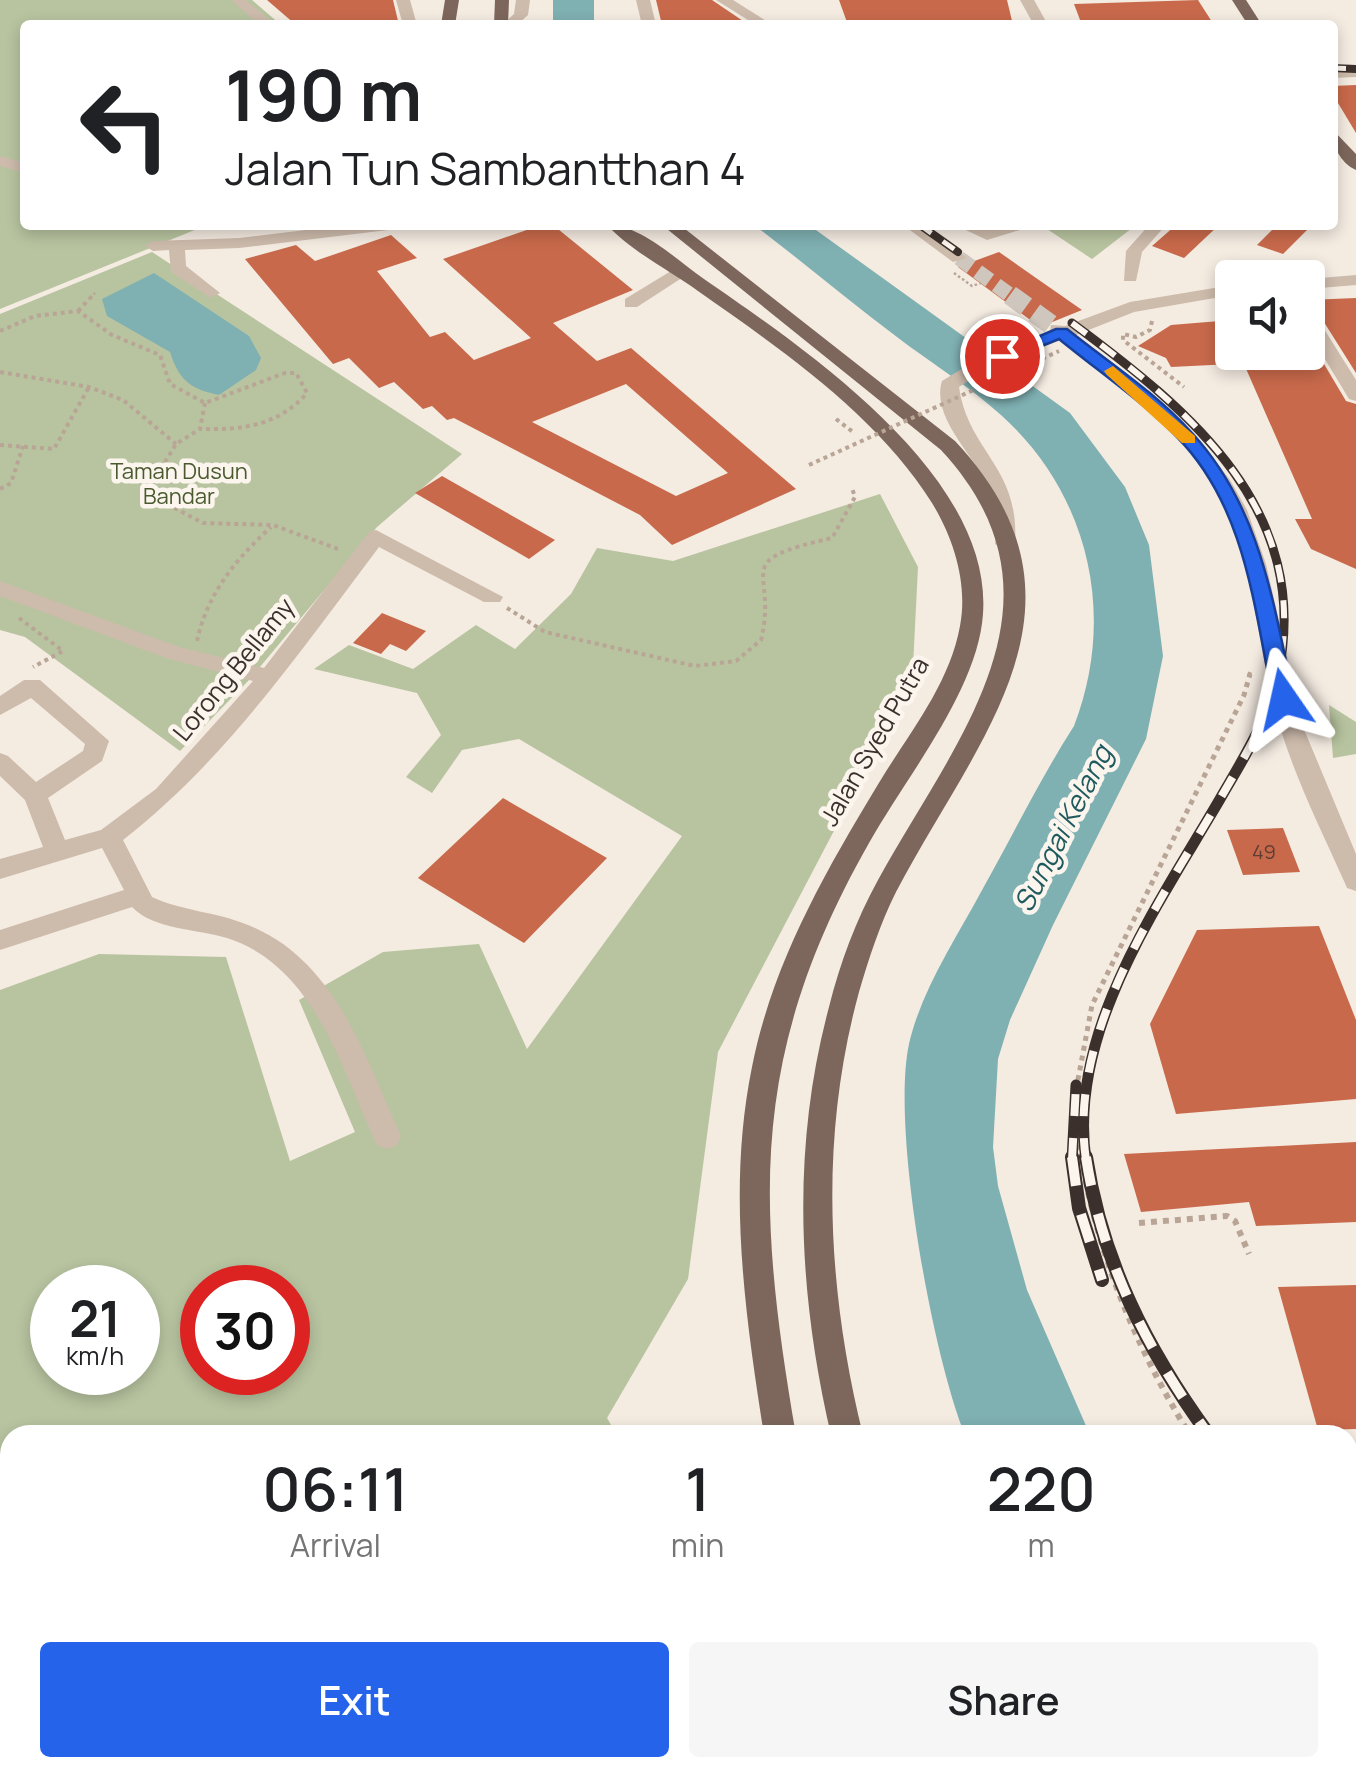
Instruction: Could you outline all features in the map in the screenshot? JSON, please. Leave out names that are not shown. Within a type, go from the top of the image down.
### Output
[{"type":"main road","points":[[1338,143],[1356,165]]},
{"type":"main road","name":"Jalan Syed Putra","points":[[620,230],[671,287],[852,402],[913,459],[951,519],[973,593],[963,653],[925,728],[819,910],[777,1016],[766,1062],[754,1208],[763,1323],[778,1425]]},
{"type":"main road","points":[[676,230],[944,444],[972,475],[1005,544],[1016,613],[1006,675],[996,700],[885,888],[838,1024],[822,1134],[820,1241],[830,1358],[845,1425]]},
{"type":"street","points":[[238,0],[262,20]]},
{"type":"street","points":[[723,0],[757,20]]},
{"type":"street","points":[[153,246],[239,243],[347,230]]},
{"type":"street","points":[[919,230],[959,258]]},
{"type":"street","points":[[941,246],[967,230]]},
{"type":"street","points":[[972,230],[986,235],[1010,230]]},
{"type":"street","points":[[1130,277],[1134,252],[1154,230]]},
{"type":"street","points":[[177,244],[177,268],[211,293]]},
{"type":"street","points":[[1325,283],[1356,280]]},
{"type":"street","points":[[631,303],[671,287]]},
{"type":"street","points":[[1005,544],[1010,519],[1004,496],[953,410],[948,385],[958,376],[1146,303],[1215,293]]},
{"type":"street","points":[[1325,332],[1352,382]]},
{"type":"street","points":[[1055,338],[1173,422],[1224,485],[1256,565],[1290,722],[1315,792],[1356,881]]},
{"type":"street","name":"Lorong Bellamy","points":[[0,869],[109,837],[164,796],[269,676],[357,556],[376,537],[492,597]]},
{"type":"street","points":[[0,588],[194,658],[269,676]]},
{"type":"street","points":[[0,707],[32,686],[97,741],[94,755],[35,795]]},
{"type":"street","points":[[0,762],[35,795],[57,850]]},
{"type":"street","points":[[109,837],[137,896],[154,910],[241,932],[278,951],[316,987],[386,1136]]},
{"type":"street","points":[[0,940],[137,896]]},
{"type":"path","points":[[0,331],[35,316],[78,311],[95,293]]},
{"type":"path","points":[[78,311],[112,335],[160,355],[170,384],[205,403],[243,390],[276,370],[296,372],[307,392],[292,413],[246,430],[200,429],[176,444],[146,493],[203,523],[273,525],[357,556]]},
{"type":"path","points":[[1163,317],[1152,319],[1150,330],[1142,336],[1123,334],[1122,340],[1184,387]]},
{"type":"path","points":[[809,465],[864,440],[1055,338]]},
{"type":"path","points":[[0,372],[88,387],[122,400],[176,444]]},
{"type":"path","points":[[0,445],[54,449],[88,387]]},
{"type":"path","points":[[200,429],[205,403]]},
{"type":"path","points":[[836,418],[864,440]]},
{"type":"path","points":[[0,488],[12,483],[23,446]]},
{"type":"path","points":[[492,597],[533,627],[662,662],[716,665],[736,661],[763,640],[768,624],[758,588],[766,562],[781,550],[832,538],[855,497],[852,488]]},
{"type":"path","points":[[194,658],[200,620],[240,555],[273,525]]},
{"type":"path","points":[[16,616],[63,651],[32,668],[42,680]]},
{"type":"path","points":[[1185,1425],[1118,1296],[1088,1192],[1076,1110],[1079,1061],[1092,1006],[1244,696],[1252,656]]},
{"type":"path","points":[[1139,1222],[1227,1216],[1235,1221],[1249,1254]]},
{"type":"green space","points":[[0,0],[252,0],[275,20],[20,20],[20,230],[195,230],[0,309]]},
{"type":"green space","points":[[1048,230],[1130,230],[1092,259]]},
{"type":"green space","name":"Taman Dusun Bandar","points":[[152,252],[462,454],[377,527],[249,680],[180,751],[25,637],[0,630],[0,314]]},
{"type":"green space","points":[[880,494],[918,567],[913,666],[858,785],[718,1052],[688,1279],[607,1418],[611,1425],[0,1425],[0,990],[99,954],[226,957],[290,1161],[355,1132],[299,1000],[383,952],[479,944],[527,1049],[682,836],[519,739],[462,750],[432,793],[406,777],[441,735],[417,693],[314,669],[349,645],[413,669],[476,625],[515,649],[571,594],[597,548],[673,561]]},
{"type":"green space","points":[[1329,705],[1356,722],[1356,754],[1333,758]]},
{"type":"water","points":[[553,0],[594,0],[594,20],[553,20]]},
{"type":"water","name":"Sungai Kelang","points":[[760,230],[816,230],[1070,413],[1125,487],[1149,545],[1163,656],[1146,739],[1053,925],[1010,1020],[998,1059],[993,1147],[998,1186],[1027,1290],[1086,1425],[961,1425],[940,1352],[918,1241],[910,1183],[905,1082],[914,1024],[930,985],[1074,726],[1087,684],[1093,642],[1087,558],[1056,481],[1031,446],[963,384]]},
{"type":"water","points":[[154,273],[249,336],[261,358],[256,370],[219,395],[200,390],[177,370],[170,352],[107,316],[102,299]]},
{"type":"building","points":[[267,0],[393,0],[398,20],[290,20]]},
{"type":"building","points":[[656,0],[712,0],[742,20],[661,20]]},
{"type":"building","points":[[839,0],[1007,0],[1012,20],[964,20],[846,20]]},
{"type":"building","points":[[1198,0],[1211,20],[1080,20],[1074,4]]},
{"type":"building","points":[[1356,85],[1356,133],[1338,103],[1338,86]]},
{"type":"building","points":[[527,230],[559,230],[633,290],[553,323],[597,361],[631,348],[796,489],[672,545],[640,515],[454,418],[447,420],[432,406],[423,409],[394,382],[379,388],[349,358],[333,364],[245,259],[296,245],[315,261],[391,235],[417,258],[377,271],[430,337],[445,332],[474,360],[531,338],[443,259]],"holes":[[[626,384],[728,473],[676,496],[532,422]]]},
{"type":"building","points":[[1170,230],[1214,230],[1184,258],[1152,246]]},
{"type":"building","points":[[1272,230],[1307,230],[1283,254],[1257,245]]},
{"type":"building","points":[[999,252],[1082,310],[1040,327],[958,267]]},
{"type":"building","points":[[1356,298],[1356,373],[1325,324],[1325,299]]},
{"type":"building","points":[[1215,321],[1215,365],[1171,367],[1166,358],[1138,346],[1171,325]]},
{"type":"building","points":[[1325,366],[1346,401],[1356,404],[1356,569],[1311,549],[1295,519],[1312,519],[1247,370],[1325,370]]},
{"type":"building","points":[[442,476],[555,540],[529,559],[415,493]]},
{"type":"building","points":[[382,613],[426,631],[406,651],[390,644],[381,654],[353,643]]},
{"type":"building","points":[[503,798],[607,858],[524,943],[418,878]]},
{"type":"building","points":[[1283,828],[1300,872],[1243,875],[1227,830]]},
{"type":"building","points":[[1319,926],[1356,1020],[1356,1099],[1176,1114],[1150,1024],[1197,930]]},
{"type":"building","points":[[1356,1142],[1356,1222],[1256,1226],[1249,1202],[1141,1212],[1124,1154]]},
{"type":"building","points":[[1356,1285],[1356,1425],[1317,1425],[1278,1287]]},
{"type":"tunnel","points":[[959,258],[1014,298]]},
{"type":"tunnel","points":[[1010,295],[1057,329]]},
{"type":"railway","points":[[1338,68],[1356,69]]},
{"type":"railway","points":[[927,230],[958,252]]},
{"type":"railway","points":[[1072,323],[1160,392],[1199,430],[1233,471],[1260,515],[1277,564],[1284,617],[1278,676]]},
{"type":"railway","points":[[1086,1160],[1084,1112],[1090,1064],[1104,1017],[1146,926],[1254,738],[1278,674]]},
{"type":"railway","points":[[1072,1158],[1076,1085]]},
{"type":"railway","points":[[1086,1157],[1103,1233],[1130,1304],[1202,1425]]},
{"type":"railway","points":[[1072,1158],[1079,1208],[1102,1280]]},
{"type":"slow traffic","points":[[1113,371],[1189,439]]},
{"type":"route","points":[[1002,356],[1062,332],[1184,434],[1224,485],[1250,544],[1284,699]]}]
